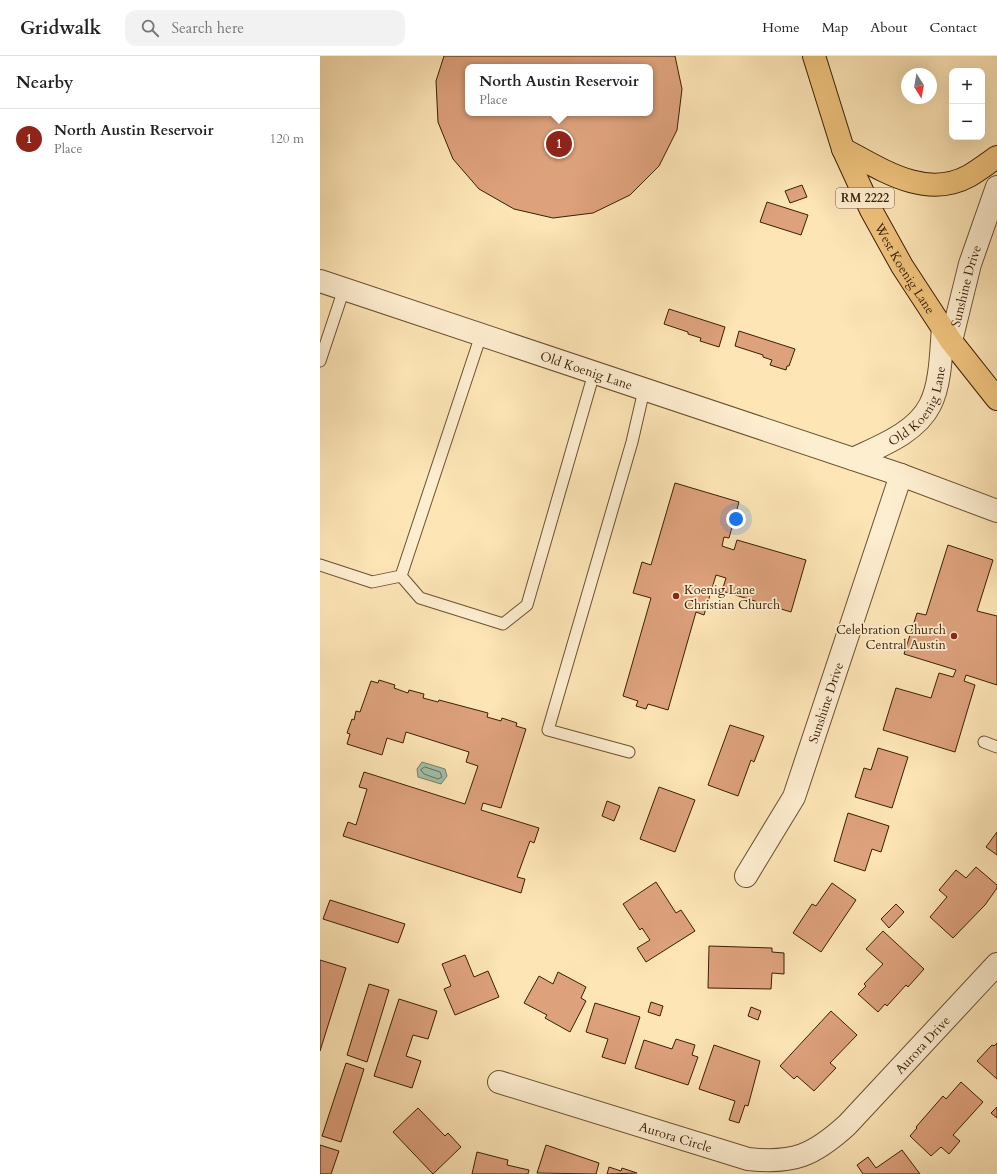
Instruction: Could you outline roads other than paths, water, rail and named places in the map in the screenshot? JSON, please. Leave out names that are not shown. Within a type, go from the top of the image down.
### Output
[{"type":"main road","name":"West Koenig Lane","points":[[814,56],[843,149],[871,210],[899,260],[947,334],[997,399]]},
{"type":"main road","points":[[843,149],[906,181],[932,184],[946,183],[968,176],[997,157]]},
{"type":"street","name":"Sunshine Drive","points":[[947,334],[997,187]]},
{"type":"street","name":"Old Koenig Lane","points":[[320,281],[901,475],[997,511]]},
{"type":"street","name":"Old Koenig Lane","points":[[853,459],[894,438],[916,424],[930,405],[938,379],[947,334]]},
{"type":"street","name":"Sunshine Drive","points":[[746,876],[794,797],[901,475]]},
{"type":"street","name":"Aurora Drive","points":[[847,1125],[997,964]]},
{"type":"street","name":"Aurora Circle","points":[[499,1082],[748,1159],[768,1161],[788,1159],[808,1153],[826,1143],[847,1125]]},
{"type":"lane","points":[[320,361],[344,289]]},
{"type":"lane","points":[[401,576],[481,335]]},
{"type":"lane","points":[[401,576],[420,598],[503,624],[527,605],[594,373]]},
{"type":"lane","points":[[629,752],[548,730],[632,442],[644,390]]},
{"type":"lane","points":[[320,564],[372,582],[401,576]]},
{"type":"lane","points":[[984,742],[997,747]]},
{"type":"water","points":[[422,762],[445,769],[447,776],[441,784],[418,777],[417,769]]},
{"type":"place","name":"North Austin Reservoir","points":[[559,144]]},
{"type":"place","name":"Koenig Lane Christian Church","points":[[676,596]]},
{"type":"place","name":"Celebration Church Central Austin","points":[[954,636]]}]
